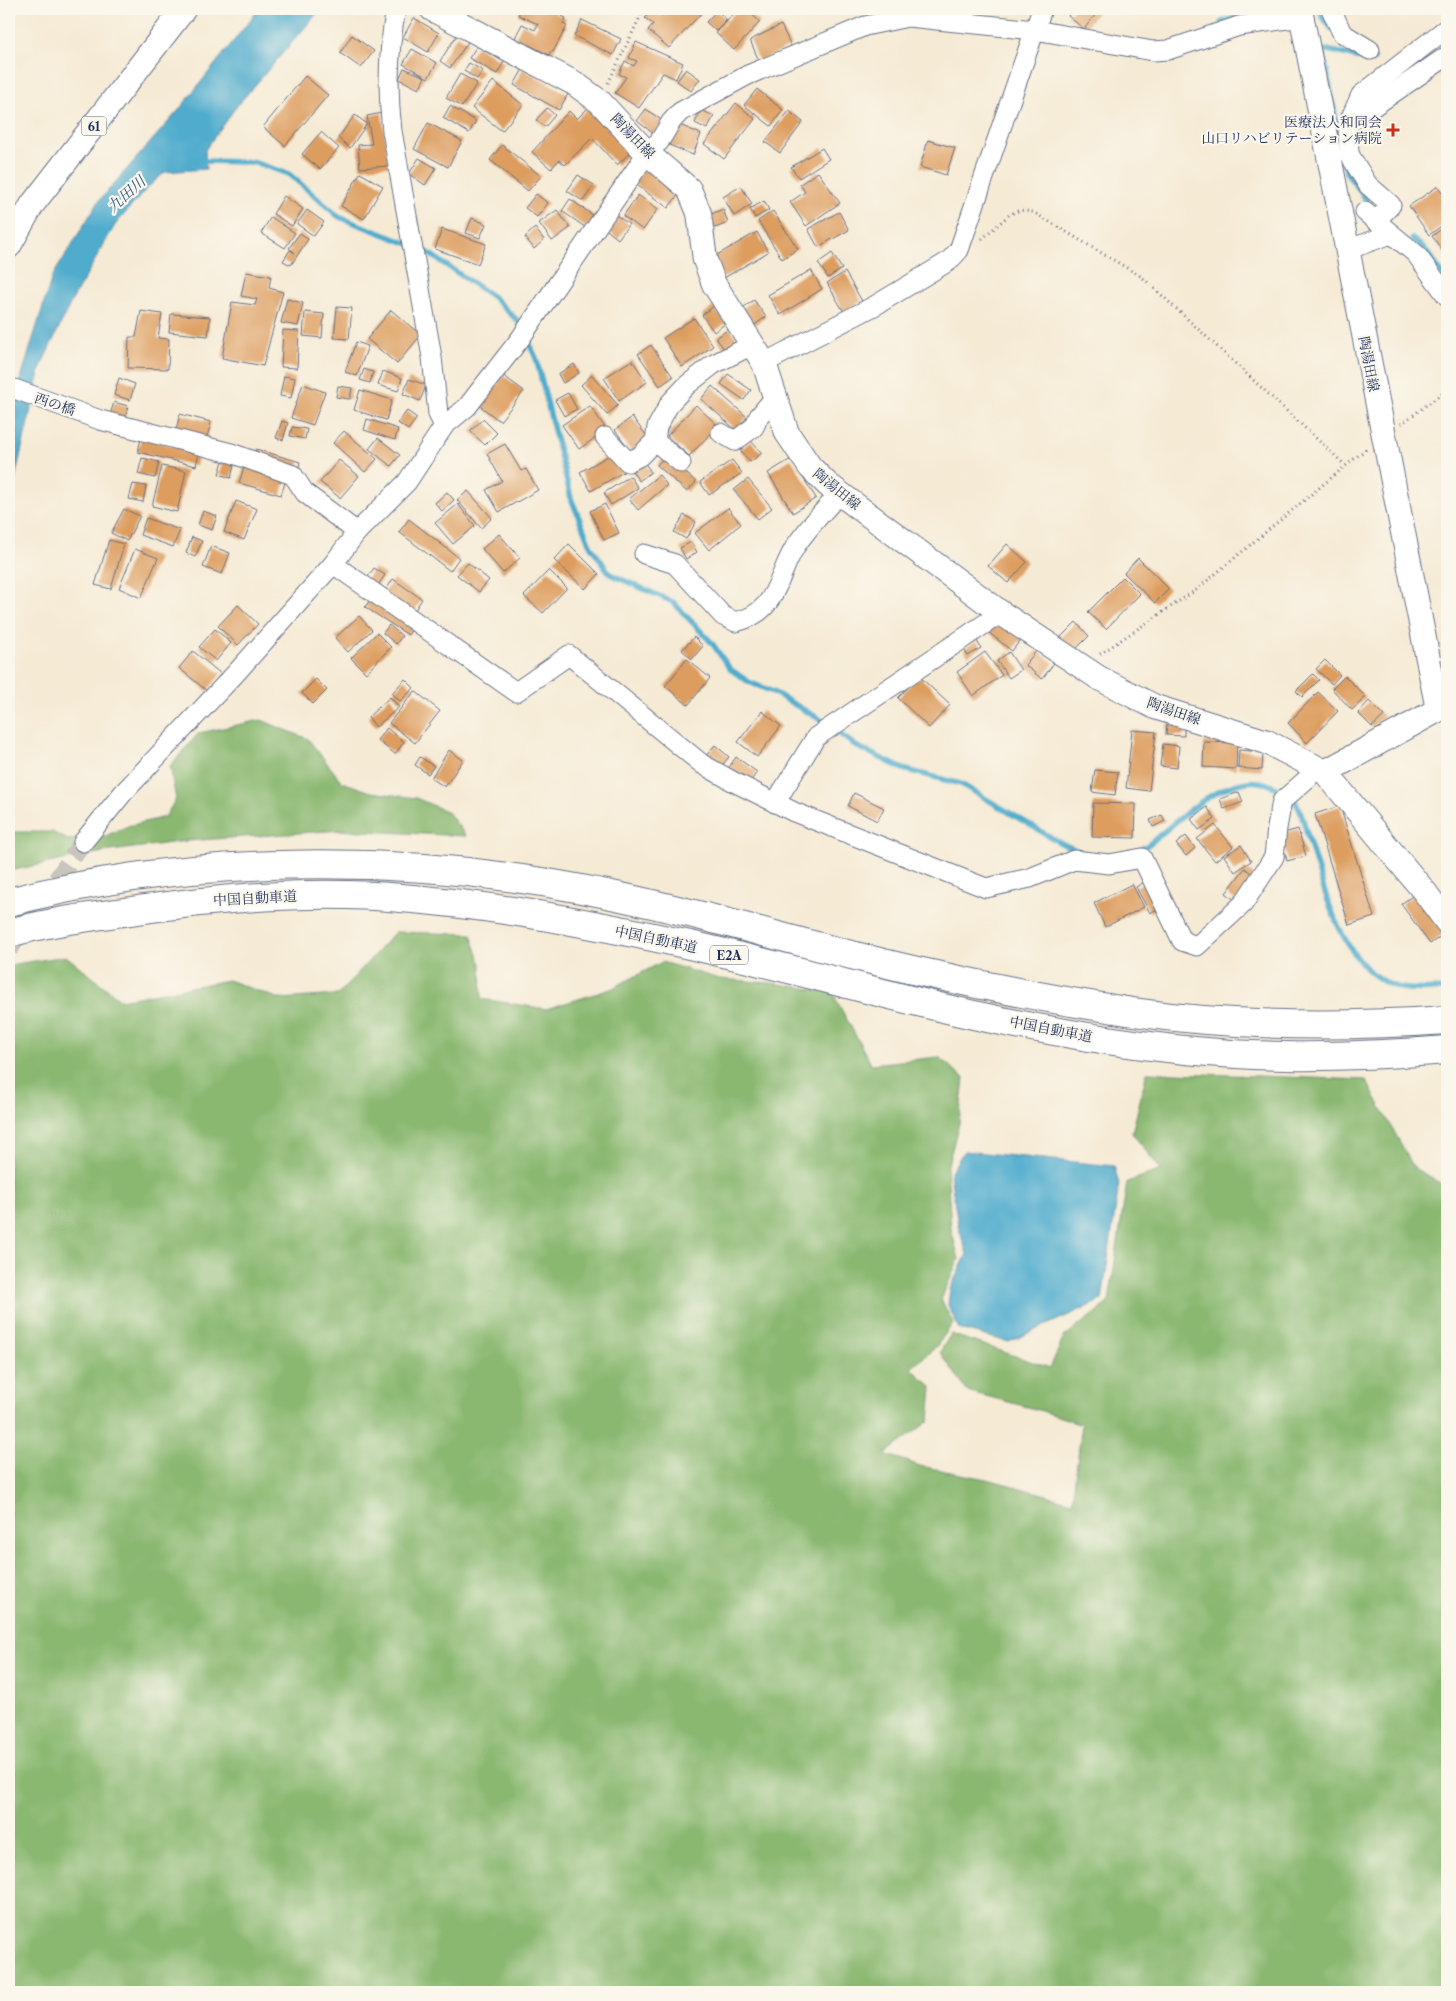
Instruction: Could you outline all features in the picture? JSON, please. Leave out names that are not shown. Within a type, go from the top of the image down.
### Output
[{"type":"highway","name":"E2A","points":[[9,902],[94,884],[246,866],[331,864],[401,867],[572,887],[683,910],[929,974],[1135,1012],[1289,1024],[1371,1025],[1447,1020]]},
{"type":"highway","name":"中国自動車道","points":[[9,934],[103,915],[248,897],[330,895],[398,898],[543,916],[668,940],[932,1005],[1050,1031],[1130,1044],[1209,1053],[1286,1056],[1371,1056],[1447,1050]]},
{"type":"main road","name":"61","points":[[9,246],[32,205],[184,9]]},
{"type":"main road","name":"陶湯田線","points":[[432,9],[574,83],[600,102],[646,153],[689,189],[699,213],[705,260],[714,284],[758,354],[776,397],[787,433],[810,468],[840,493],[1001,613],[1083,668],[1155,707],[1267,742],[1321,769],[1407,869],[1447,922]]},
{"type":"main road","name":"陶湯田線","points":[[1301,13],[1384,437],[1442,708],[1321,769]]},
{"type":"street","points":[[396,9],[388,56],[387,95],[432,357],[438,414],[444,426]]},
{"type":"street","points":[[605,437],[628,462],[640,456],[655,441],[657,427],[670,403],[687,385],[714,364],[758,354],[876,305],[950,261],[959,250],[1042,9]]},
{"type":"street","points":[[1331,9],[1342,33],[1370,50]]},
{"type":"street","points":[[83,842],[123,793],[236,673],[333,564],[357,532],[407,482],[444,426],[468,407],[520,339],[646,153],[659,142],[671,122],[680,112],[748,75],[865,26],[908,17],[1035,30],[1153,51],[1168,50],[1239,26],[1301,13]]},
{"type":"street","points":[[1447,28],[1361,95],[1348,124],[1349,154],[1368,185],[1391,205],[1370,217],[1416,254],[1447,296]]},
{"type":"street","points":[[1348,124],[1447,56]]},
{"type":"street","points":[[1347,250],[1391,234]]},
{"type":"street","name":"西の橋","points":[[9,388],[100,420],[232,453],[293,475],[305,493],[357,532]]},
{"type":"street","points":[[721,434],[735,440],[754,427],[759,416],[776,397]]},
{"type":"street","points":[[655,441],[681,463]]},
{"type":"street","points":[[644,554],[675,564],[724,616],[736,622],[749,619],[769,604],[791,554],[806,532],[840,493]]},
{"type":"street","points":[[333,564],[516,692],[569,655],[702,764],[775,803],[986,888],[1030,878],[1074,860],[1109,864],[1142,858],[1182,941],[1197,946],[1243,904],[1274,857],[1277,828],[1288,795],[1321,769]]},
{"type":"street","points":[[775,803],[816,737],[1001,613]]},
{"type":"path","points":[[600,102],[615,66],[644,9]]},
{"type":"path","points":[[977,243],[1009,216],[1020,210],[1033,212],[1120,262],[1142,277],[1344,465]]},
{"type":"path","points":[[1083,668],[1086,663],[1196,590],[1344,465],[1447,390]]},
{"type":"green space","points":[[261,720],[308,739],[342,782],[371,792],[416,798],[448,812],[466,836],[342,830],[186,841],[103,852],[9,871],[9,832],[52,832],[68,840],[103,837],[128,826],[165,817],[176,799],[170,766],[199,733]]},
{"type":"green space","points":[[395,932],[471,934],[481,964],[482,999],[546,1009],[611,989],[662,962],[719,979],[772,983],[832,992],[871,1064],[939,1057],[964,1078],[959,1123],[947,1168],[951,1229],[959,1259],[941,1299],[953,1323],[936,1347],[911,1368],[932,1387],[929,1421],[885,1454],[920,1466],[991,1480],[1072,1502],[1082,1424],[1039,1410],[967,1391],[940,1352],[951,1334],[1050,1368],[1064,1337],[1109,1302],[1127,1182],[1161,1170],[1132,1133],[1147,1072],[1366,1080],[1414,1168],[1447,1187],[1447,1992],[9,1992],[9,965],[66,956],[121,1000],[228,980],[280,999],[338,995]]},
{"type":"water","name":"九田川","points":[[259,9],[321,9],[236,107],[205,150],[206,169],[165,172],[147,188],[115,225],[71,302],[41,366],[9,504],[9,417],[52,277],[98,202],[178,111]]},
{"type":"water","points":[[964,1151],[1114,1166],[1119,1184],[1102,1300],[1009,1342],[959,1329],[948,1305],[950,1289],[967,1254],[958,1225],[950,1173]]},
{"type":"building","points":[[521,9],[546,9],[566,18],[563,24],[567,26],[553,52],[551,51],[549,55],[515,38],[522,24],[535,30],[538,24],[518,15]]},
{"type":"building","points":[[653,9],[661,16],[667,9],[705,9],[669,48],[648,30],[653,24],[645,18]]},
{"type":"building","points":[[738,9],[746,9],[760,22],[734,50],[716,33]]},
{"type":"building","points":[[1073,9],[1100,9],[1084,29],[1068,16]]},
{"type":"building","points":[[717,10],[727,20],[716,31],[706,22]]},
{"type":"building","points":[[414,18],[439,33],[428,52],[403,37]]},
{"type":"building","points":[[582,20],[621,39],[613,55],[574,36]]},
{"type":"building","points":[[781,25],[791,46],[759,61],[750,40]]},
{"type":"building","points":[[352,35],[374,51],[361,68],[340,53]]},
{"type":"building","points":[[457,35],[468,42],[450,68],[440,61]]},
{"type":"building","points":[[636,42],[683,63],[676,79],[663,73],[639,108],[615,93],[626,77],[619,74],[625,61],[634,66],[637,61],[629,58]]},
{"type":"building","points":[[477,46],[504,62],[497,74],[469,58]]},
{"type":"building","points":[[412,49],[437,63],[428,78],[403,64]]},
{"type":"building","points":[[469,63],[483,71],[477,79],[464,71]]},
{"type":"building","points":[[404,68],[425,77],[419,89],[399,79]]},
{"type":"building","points":[[523,69],[568,94],[559,110],[514,85]]},
{"type":"building","points":[[686,69],[700,79],[691,91],[677,81]]},
{"type":"building","points":[[460,74],[477,83],[462,107],[446,98]]},
{"type":"building","points":[[305,76],[328,95],[285,146],[263,127]]},
{"type":"building","points":[[493,81],[523,105],[502,131],[472,108]]},
{"type":"building","points":[[757,89],[783,110],[771,126],[744,105]]},
{"type":"building","points":[[736,103],[755,119],[724,159],[704,144]]},
{"type":"building","points":[[450,106],[476,121],[469,133],[443,118]]},
{"type":"building","points":[[590,106],[633,150],[617,165],[592,138],[565,165],[559,160],[551,169],[532,152],[569,111],[577,119]]},
{"type":"building","points":[[547,108],[555,115],[545,127],[536,120]]},
{"type":"building","points":[[646,109],[664,122],[654,134],[637,121]]},
{"type":"building","points":[[701,110],[714,116],[707,129],[695,123]]},
{"type":"building","points":[[789,111],[803,122],[780,153],[765,142]]},
{"type":"building","points":[[382,113],[389,166],[360,168],[358,145],[372,144],[367,116]]},
{"type":"building","points":[[355,115],[367,124],[350,148],[338,138]]},
{"type":"building","points":[[428,123],[462,141],[448,167],[414,149]]},
{"type":"building","points":[[675,123],[701,134],[693,155],[667,144]]},
{"type":"building","points":[[321,132],[339,148],[320,169],[302,154]]},
{"type":"building","points":[[928,140],[955,148],[946,175],[920,167]]},
{"type":"building","points":[[502,145],[541,176],[528,191],[490,160]]},
{"type":"building","points":[[822,148],[829,159],[799,178],[791,167]]},
{"type":"building","points":[[419,158],[436,168],[425,185],[409,174]]},
{"type":"building","points":[[649,164],[682,190],[668,208],[634,183]]},
{"type":"building","points":[[818,172],[840,203],[806,226],[790,202],[805,192],[800,184]]},
{"type":"building","points":[[360,173],[383,186],[364,219],[341,206]]},
{"type":"building","points":[[578,175],[594,185],[583,201],[567,191]]},
{"type":"building","points":[[741,186],[752,204],[734,216],[723,197]]},
{"type":"building","points":[[1438,186],[1447,200],[1447,222],[1429,235],[1409,206]]},
{"type":"building","points":[[536,194],[548,203],[537,217],[525,208]]},
{"type":"building","points":[[638,195],[658,209],[643,230],[623,216]]},
{"type":"building","points":[[284,196],[303,209],[292,226],[273,214]]},
{"type":"building","points":[[570,199],[597,218],[589,230],[562,211]]},
{"type":"building","points":[[764,201],[769,210],[755,218],[750,209]]},
{"type":"building","points":[[723,209],[728,223],[715,228],[709,215]]},
{"type":"building","points":[[307,210],[324,222],[314,236],[297,224]]},
{"type":"building","points":[[557,210],[570,228],[552,241],[539,223]]},
{"type":"building","points":[[773,211],[798,249],[782,259],[758,221]]},
{"type":"building","points":[[839,212],[849,230],[818,247],[808,229]]},
{"type":"building","points":[[613,213],[629,224],[618,239],[603,227]]},
{"type":"building","points":[[271,217],[295,233],[285,248],[261,233]]},
{"type":"building","points":[[472,218],[486,224],[480,238],[466,233]]},
{"type":"building","points":[[1447,225],[1447,257],[1432,236]]},
{"type":"building","points":[[535,228],[544,240],[534,249],[525,237]]},
{"type":"building","points":[[442,229],[486,244],[478,264],[435,249]]},
{"type":"building","points":[[757,232],[768,252],[724,278],[712,258]]},
{"type":"building","points":[[300,233],[308,239],[291,265],[283,261],[290,250],[295,253],[289,248]]},
{"type":"building","points":[[832,253],[842,269],[828,278],[818,263]]},
{"type":"building","points":[[811,270],[822,289],[780,315],[768,295]]},
{"type":"building","points":[[246,272],[271,276],[269,288],[283,292],[263,366],[222,358],[232,302],[255,305],[257,299],[241,296]]},
{"type":"building","points":[[845,272],[862,301],[844,312],[827,283]]},
{"type":"building","points":[[287,299],[303,303],[298,326],[281,323]]},
{"type":"building","points":[[754,300],[766,317],[753,326],[741,309]]},
{"type":"building","points":[[714,306],[726,323],[714,332],[702,315]]},
{"type":"building","points":[[337,307],[352,308],[349,339],[334,338]]},
{"type":"building","points":[[391,310],[421,335],[397,364],[367,339]]},
{"type":"building","points":[[141,311],[162,314],[158,338],[169,339],[168,369],[128,368],[129,337],[136,337]]},
{"type":"building","points":[[305,312],[324,314],[322,338],[303,336]]},
{"type":"building","points":[[171,314],[210,317],[208,336],[169,332]]},
{"type":"building","points":[[694,318],[713,346],[682,367],[663,338]]},
{"type":"building","points":[[730,328],[741,344],[728,354],[716,338]]},
{"type":"building","points":[[283,330],[299,331],[297,368],[281,367]]},
{"type":"building","points":[[356,342],[368,346],[357,376],[345,372]]},
{"type":"building","points":[[651,345],[673,377],[660,386],[638,354]]},
{"type":"building","points":[[632,360],[647,382],[619,401],[604,378]]},
{"type":"building","points":[[574,364],[579,373],[563,383],[558,374]]},
{"type":"building","points":[[364,369],[373,372],[370,383],[360,380]]},
{"type":"building","points":[[383,371],[402,378],[398,391],[378,385]]},
{"type":"building","points":[[728,374],[751,390],[744,400],[721,384]]},
{"type":"building","points":[[592,375],[618,405],[607,415],[581,385]]},
{"type":"building","points":[[284,376],[295,378],[291,398],[280,396]]},
{"type":"building","points":[[504,376],[524,391],[500,421],[480,406]]},
{"type":"building","points":[[119,378],[135,384],[130,400],[114,395]]},
{"type":"building","points":[[409,379],[426,385],[420,401],[403,394]]},
{"type":"building","points":[[303,384],[325,392],[313,425],[291,418]]},
{"type":"building","points":[[338,386],[352,388],[350,399],[336,397]]},
{"type":"building","points":[[712,386],[747,417],[736,430],[701,399]]},
{"type":"building","points":[[360,390],[392,400],[386,420],[354,410]]},
{"type":"building","points":[[568,393],[577,409],[564,416],[555,400]]},
{"type":"building","points":[[114,402],[128,406],[125,419],[110,415]]},
{"type":"building","points":[[696,405],[718,426],[689,456],[667,436]]},
{"type":"building","points":[[590,406],[607,430],[579,449],[562,425]]},
{"type":"building","points":[[407,411],[417,418],[408,430],[398,423]]},
{"type":"building","points":[[180,414],[211,422],[206,441],[175,434]]},
{"type":"building","points":[[632,417],[650,440],[633,454],[615,430]]},
{"type":"building","points":[[367,419],[398,429],[395,440],[364,430]]},
{"type":"building","points":[[483,419],[497,433],[485,445],[470,431]]},
{"type":"building","points":[[282,421],[288,423],[283,440],[276,438]]},
{"type":"building","points":[[292,427],[307,429],[305,439],[290,436]]},
{"type":"building","points":[[344,431],[377,459],[365,472],[333,443]]},
{"type":"building","points":[[141,438],[199,452],[196,466],[138,452]]},
{"type":"building","points":[[378,438],[400,455],[391,466],[369,449]]},
{"type":"building","points":[[751,441],[762,453],[750,462],[740,450]]},
{"type":"building","points":[[505,444],[521,471],[526,469],[538,490],[499,512],[486,490],[502,481],[487,454]]},
{"type":"building","points":[[256,449],[300,462],[298,470],[254,458]]},
{"type":"building","points":[[615,452],[625,471],[591,491],[580,472]]},
{"type":"building","points":[[666,455],[696,482],[687,492],[657,465]]},
{"type":"building","points":[[142,458],[159,462],[155,478],[138,474]]},
{"type":"building","points":[[224,458],[235,461],[231,478],[219,474]]},
{"type":"building","points":[[791,459],[816,498],[793,513],[768,473]]},
{"type":"building","points":[[339,460],[359,476],[340,498],[320,482]]},
{"type":"building","points":[[732,460],[742,473],[709,495],[700,482]]},
{"type":"building","points":[[644,462],[651,472],[639,481],[632,471]]},
{"type":"building","points":[[162,466],[186,471],[177,512],[152,506]]},
{"type":"building","points":[[244,467],[286,480],[281,495],[239,483]]},
{"type":"building","points":[[659,475],[667,485],[638,510],[629,499]]},
{"type":"building","points":[[630,476],[638,488],[611,505],[604,493]]},
{"type":"building","points":[[748,479],[772,508],[758,519],[734,490]]},
{"type":"building","points":[[133,484],[146,486],[143,502],[129,499]]},
{"type":"building","points":[[468,491],[492,518],[481,528],[457,500]]},
{"type":"building","points":[[447,492],[454,500],[442,511],[435,503]]},
{"type":"building","points":[[236,501],[257,509],[244,540],[224,532]]},
{"type":"building","points":[[458,504],[475,526],[453,544],[435,523]]},
{"type":"building","points":[[605,504],[619,533],[604,540],[590,511]]},
{"type":"building","points":[[728,508],[741,524],[709,550],[695,533]]},
{"type":"building","points":[[124,509],[140,516],[127,541],[111,533]]},
{"type":"building","points":[[203,511],[217,516],[212,530],[198,525]]},
{"type":"building","points":[[684,515],[696,522],[686,539],[674,532]]},
{"type":"building","points":[[146,518],[180,530],[173,547],[140,535]]},
{"type":"building","points":[[409,519],[459,558],[450,571],[399,532]]},
{"type":"building","points":[[499,534],[520,558],[503,573],[482,549]]},
{"type":"building","points":[[192,537],[202,541],[195,557],[186,553]]},
{"type":"building","points":[[109,540],[124,544],[111,589],[95,585]]},
{"type":"building","points":[[691,542],[697,552],[686,559],[680,548]]},
{"type":"building","points":[[569,544],[599,574],[585,589],[554,560]]},
{"type":"building","points":[[1007,544],[1027,562],[1008,583],[988,566]]},
{"type":"building","points":[[211,546],[230,553],[222,574],[203,567]]},
{"type":"building","points":[[135,549],[158,558],[141,598],[119,588]]},
{"type":"building","points":[[1138,558],[1169,589],[1155,603],[1124,573]]},
{"type":"building","points":[[468,563],[489,580],[479,592],[457,575]]},
{"type":"building","points":[[374,568],[385,575],[376,588],[365,581]]},
{"type":"building","points":[[549,570],[567,588],[543,613],[524,596]]},
{"type":"building","points":[[1123,577],[1140,594],[1106,629],[1088,612]]},
{"type":"building","points":[[393,579],[422,599],[413,613],[384,593]]},
{"type":"building","points":[[372,597],[415,625],[408,635],[365,607]]},
{"type":"building","points":[[238,605],[258,624],[238,645],[218,626]]},
{"type":"building","points":[[359,616],[372,630],[348,652],[335,638]]},
{"type":"building","points":[[998,619],[1022,638],[1012,651],[988,632]]},
{"type":"building","points":[[1076,622],[1089,636],[1072,653],[1059,639]]},
{"type":"building","points":[[389,625],[402,636],[396,644],[383,633]]},
{"type":"building","points":[[215,629],[231,643],[216,661],[199,647]]},
{"type":"building","points":[[377,633],[391,647],[366,673],[351,658]]},
{"type":"building","points":[[694,637],[703,646],[692,659],[682,650]]},
{"type":"building","points":[[977,641],[981,648],[968,656],[964,649]]},
{"type":"building","points":[[1037,650],[1054,663],[1042,679],[1025,665]]},
{"type":"building","points":[[193,651],[221,674],[207,691],[179,668]]},
{"type":"building","points":[[985,652],[1002,675],[973,696],[957,672]]},
{"type":"building","points":[[1009,652],[1021,670],[1009,678],[997,661]]},
{"type":"building","points":[[687,659],[710,678],[688,705],[665,686]]},
{"type":"building","points":[[1325,660],[1340,675],[1332,684],[1316,669]]},
{"type":"building","points":[[1313,674],[1319,680],[1302,697],[1296,691]]},
{"type":"building","points":[[919,676],[950,705],[929,728],[898,698]]},
{"type":"building","points":[[1345,676],[1366,697],[1352,710],[1332,689]]},
{"type":"building","points":[[316,679],[327,690],[313,704],[302,693]]},
{"type":"building","points":[[405,679],[414,688],[400,701],[392,693]]},
{"type":"building","points":[[415,691],[440,711],[415,743],[389,723]]},
{"type":"building","points":[[1318,692],[1338,711],[1307,743],[1288,723]]},
{"type":"building","points":[[390,697],[399,707],[376,727],[368,717]]},
{"type":"building","points":[[1369,701],[1384,716],[1372,727],[1358,713]]},
{"type":"building","points":[[762,711],[781,726],[757,757],[738,742]]},
{"type":"building","points":[[1167,724],[1184,726],[1184,736],[1166,735]]},
{"type":"building","points":[[387,728],[404,742],[395,754],[377,740]]},
{"type":"building","points":[[1132,730],[1156,732],[1149,791],[1126,788]]},
{"type":"building","points":[[1204,742],[1237,743],[1236,769],[1203,767]]},
{"type":"building","points":[[1163,744],[1179,746],[1177,768],[1160,766]]},
{"type":"building","points":[[715,745],[729,757],[718,770],[704,758]]},
{"type":"building","points":[[449,750],[463,760],[445,787],[431,778]]},
{"type":"building","points":[[1239,750],[1263,752],[1262,770],[1238,768]]},
{"type":"building","points":[[420,757],[434,766],[428,774],[415,765]]},
{"type":"building","points":[[736,757],[757,772],[748,785],[727,770]]},
{"type":"building","points":[[1095,770],[1118,772],[1115,795],[1092,792]]},
{"type":"building","points":[[1239,792],[1243,802],[1224,809],[1220,799]]},
{"type":"building","points":[[854,793],[884,808],[877,821],[848,806]]},
{"type":"building","points":[[1093,803],[1136,804],[1135,838],[1092,837]]},
{"type":"building","points":[[1340,806],[1374,917],[1349,925],[1315,814]]},
{"type":"building","points":[[1207,807],[1215,819],[1199,830],[1191,819]]},
{"type":"building","points":[[1162,815],[1165,821],[1153,827],[1150,820]]},
{"type":"building","points":[[1215,825],[1233,847],[1215,861],[1197,839]]},
{"type":"building","points":[[1298,829],[1306,856],[1287,861],[1280,834]]},
{"type":"building","points":[[1186,836],[1195,848],[1186,856],[1176,844]]},
{"type":"building","points":[[1241,845],[1251,861],[1235,872],[1224,856]]},
{"type":"building","points":[[1245,868],[1255,876],[1236,901],[1226,893]]},
{"type":"building","points":[[1147,880],[1161,907],[1150,913],[1136,887]]},
{"type":"building","points":[[1132,884],[1144,907],[1105,927],[1094,903]]},
{"type":"building","points":[[1416,893],[1445,933],[1430,944],[1401,904]]},
{"type":"waterway","points":[[891,9],[903,11]]},
{"type":"waterway","points":[[1222,22],[1244,14],[1268,9]]},
{"type":"waterway","points":[[1320,9],[1322,16],[1332,29]]},
{"type":"waterway","points":[[1340,139],[1323,50],[1374,59],[1369,55]]},
{"type":"waterway","points":[[1344,158],[1346,172],[1367,201]]},
{"type":"waterway","points":[[199,161],[253,162],[289,174],[339,217],[424,250],[493,297],[519,322],[536,358],[571,498],[590,545],[610,574],[673,602],[712,643],[730,669],[749,682],[773,692],[818,718],[856,746],[903,769],[961,784],[1059,842],[1084,854]]},
{"type":"waterway","points":[[1412,239],[1424,248],[1446,279]]},
{"type":"waterway","points":[[1137,851],[1150,844],[1201,802],[1223,789],[1247,782],[1262,783],[1277,788],[1290,797],[1299,808],[1321,882],[1338,926],[1349,946],[1363,964],[1378,978],[1397,987],[1443,989],[1447,991]]},
{"type":"tunnel","points":[[9,949],[83,842]]},
{"type":"place","name":"医療法人和同会 山口リハビリテーション病院","points":[[1393,130]]}]
